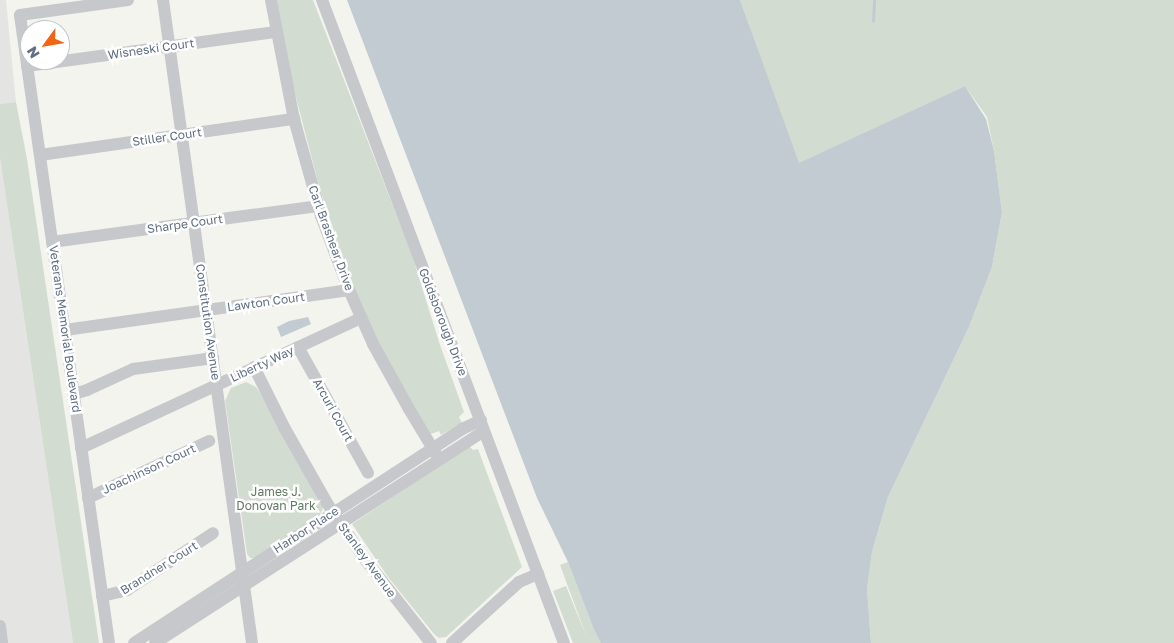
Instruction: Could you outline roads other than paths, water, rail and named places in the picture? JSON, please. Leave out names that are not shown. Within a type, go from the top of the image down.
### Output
[{"type":"street","name":"Veterans Memorial Boulevard","points":[[21,20],[20,15],[128,0]]},
{"type":"street","name":"Constitution Avenue","points":[[163,0],[252,643]]},
{"type":"street","name":"Carl Brashear Drive","points":[[270,0],[294,120],[318,206],[361,318],[386,368],[436,453]]},
{"type":"street","name":"Goldsborough Drive","points":[[322,0],[564,643]]},
{"type":"street","name":"Wisneski Court","points":[[70,60],[275,32]]},
{"type":"street","name":"Veterans Memorial Boulevard","points":[[29,70],[109,643]]},
{"type":"street","name":"Stiller Court","points":[[40,155],[294,120]]},
{"type":"street","name":"Sharpe Court","points":[[52,242],[318,206]]},
{"type":"street","name":"Lawton Court","points":[[65,330],[349,290]]},
{"type":"street","name":"Liberty Way","points":[[81,448],[361,318]]},
{"type":"street","name":"Arcuri Court","points":[[298,347],[368,473]]},
{"type":"street","points":[[74,394],[132,370],[213,358]]},
{"type":"street","name":"Stanley Avenue","points":[[254,367],[284,427],[337,518],[379,578],[430,643]]},
{"type":"street","name":"Harbor Place","points":[[155,643],[243,580],[436,453],[482,426]]},
{"type":"street","name":"Joachinson Court","points":[[88,498],[209,441]]},
{"type":"street","name":"Brandner Court","points":[[102,596],[128,590],[213,533]]},
{"type":"street","points":[[452,643],[519,582],[538,574]]},
{"type":"street","name":"Harbor Place","points":[[134,643],[243,580]]},
{"type":"street","points":[[0,626],[2,643]]},
{"type":"waterway","points":[[873,21],[874,0]]},
{"type":"park label","name":"James J. Donovan Park","points":[[276,499]]}]
